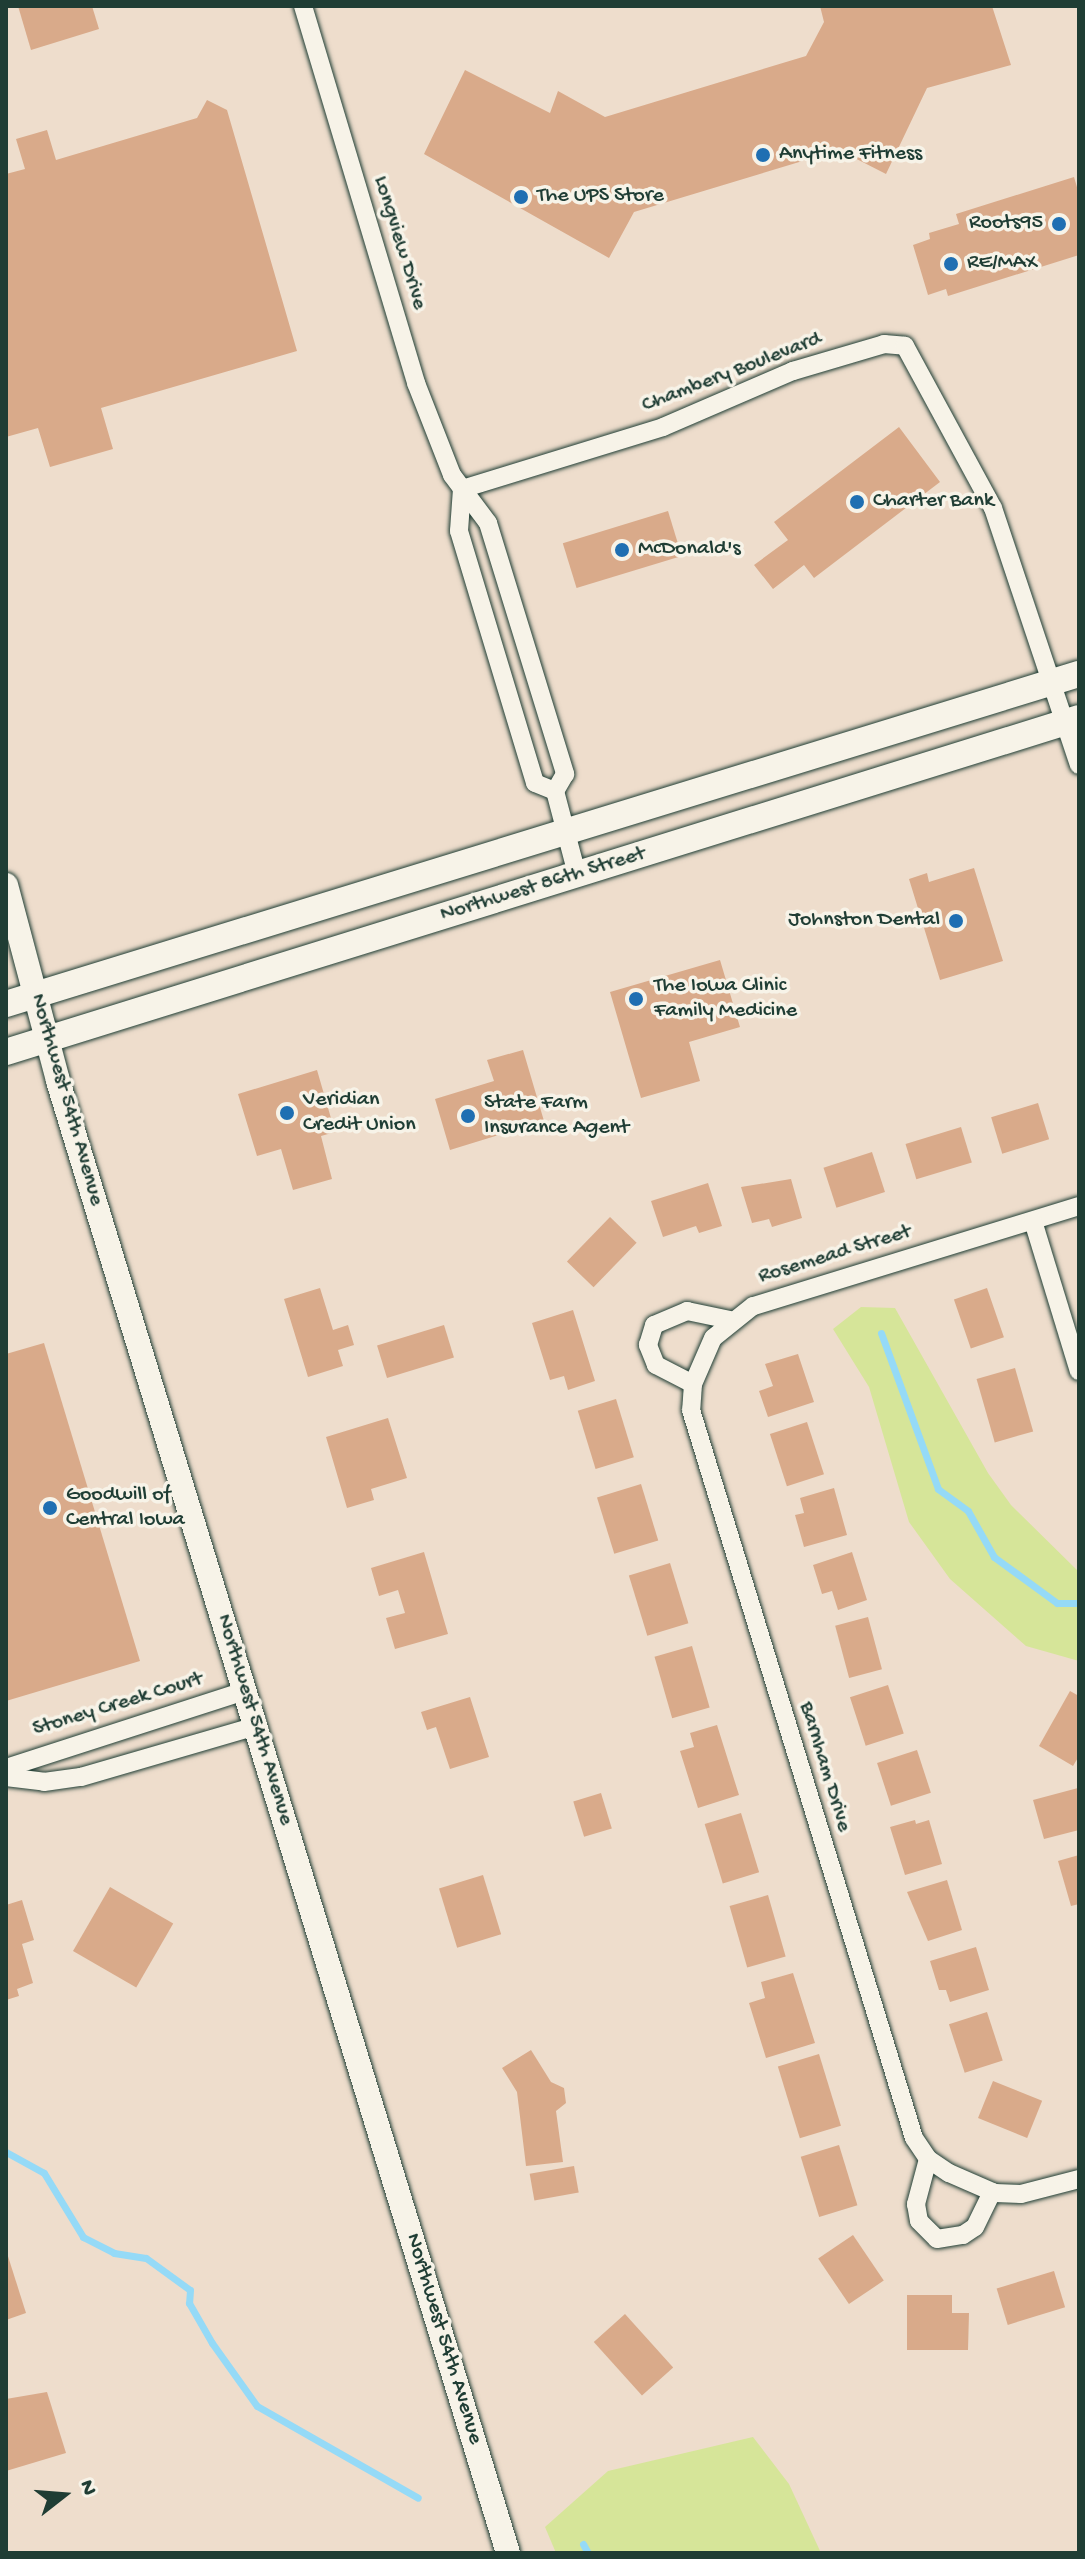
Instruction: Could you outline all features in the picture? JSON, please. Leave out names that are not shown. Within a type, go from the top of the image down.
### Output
[{"type":"main road","name":"Northwest 86th Street","points":[[6,1004],[1079,674]]},
{"type":"main road","name":"Northwest 86th Street","points":[[6,1052],[1072,720]]},
{"type":"street","name":"Longview Drive","points":[[303,6],[416,383],[452,475],[493,537],[565,774],[555,791],[577,874]]},
{"type":"street","name":"Chambery Boulevard","points":[[462,489],[663,427],[793,371],[884,344],[905,346],[993,508],[1054,682],[1072,720],[1079,765]]},
{"type":"street","name":"Longview Drive","points":[[462,489],[459,531],[535,783],[555,791]]},
{"type":"street","name":"Northwest 54th Avenue","points":[[6,885],[47,1039],[508,2553]]},
{"type":"street","name":"Rosemead Street","points":[[696,1436],[693,1384],[706,1349],[730,1320],[766,1300],[1079,1206]]},
{"type":"street","points":[[1033,1221],[1079,1371]]},
{"type":"street","points":[[693,1384],[656,1365],[648,1345],[654,1325],[687,1311],[730,1320]]},
{"type":"street","name":"Barnham Drive","points":[[696,1436],[906,2113],[928,2159]]},
{"type":"street","name":"Stoney Creek Court","points":[[6,1768],[245,1691]]},
{"type":"street","points":[[6,1777],[44,1782],[81,1777],[256,1726]]},
{"type":"street","points":[[992,2192],[975,2227],[963,2235],[937,2239],[919,2221],[916,2204],[928,2159],[971,2186],[992,2192],[1021,2194],[1079,2179]]},
{"type":"green space","points":[[861,1307],[895,1308],[988,1473],[1011,1505],[1079,1572],[1079,1661],[1026,1646],[950,1579],[909,1522],[869,1387],[833,1329]]},
{"type":"green space","points":[[753,2437],[789,2484],[821,2553],[556,2553],[545,2527],[608,2471]]},
{"type":"building","points":[[18,6],[92,6],[99,29],[31,50]]},
{"type":"building","points":[[820,6],[992,6],[1011,65],[927,88],[886,174],[839,150],[634,212],[609,258],[424,154],[465,70],[550,113],[558,91],[605,117],[806,56],[824,22]]},
{"type":"building","points":[[207,100],[227,110],[297,351],[101,408],[113,449],[50,467],[38,428],[6,437],[6,174],[25,169],[16,139],[47,130],[56,160],[197,118]]},
{"type":"building","points":[[1074,177],[1079,194],[1079,255],[948,296],[946,289],[928,295],[913,245],[930,239],[929,233],[959,224],[956,214]]},
{"type":"building","name":"Charter Bank","points":[[899,427],[940,482],[814,578],[804,565],[773,589],[754,565],[788,540],[774,522]]},
{"type":"building","name":"McDonald's","points":[[668,511],[682,556],[577,588],[563,543]]},
{"type":"building","name":"Johnston Dental","points":[[974,868],[1003,961],[940,980],[909,879],[927,873],[929,882]]},
{"type":"building","points":[[720,960],[740,1027],[689,1042],[700,1081],[641,1098],[610,992]]},
{"type":"building","points":[[523,1050],[544,1121],[450,1150],[435,1099],[494,1081],[487,1060]]},
{"type":"building","name":"Veridian Credit Union","points":[[317,1070],[335,1132],[321,1136],[332,1179],[293,1190],[281,1149],[257,1156],[238,1094]]},
{"type":"building","points":[[1038,1103],[1049,1139],[1002,1154],[991,1117]]},
{"type":"building","points":[[961,1127],[972,1162],[916,1179],[906,1144]]},
{"type":"building","points":[[872,1152],[885,1192],[836,1208],[823,1168]]},
{"type":"building","points":[[791,1179],[802,1218],[772,1227],[769,1219],[752,1223],[741,1187]]},
{"type":"building","points":[[708,1183],[722,1226],[699,1233],[696,1226],[663,1237],[651,1201]]},
{"type":"building","points":[[610,1217],[637,1243],[594,1287],[567,1262]]},
{"type":"building","points":[[320,1288],[333,1330],[348,1325],[354,1345],[338,1350],[343,1366],[308,1377],[284,1299]]},
{"type":"building","points":[[987,1288],[1004,1337],[971,1349],[954,1299]]},
{"type":"building","points":[[573,1310],[595,1381],[568,1390],[564,1376],[550,1380],[532,1323]]},
{"type":"building","points":[[444,1325],[454,1358],[387,1378],[377,1345]]},
{"type":"building","name":"Goodwill of Central Iowa","points":[[44,1343],[140,1661],[6,1701],[6,1354]]},
{"type":"building","points":[[798,1354],[814,1402],[768,1417],[759,1391],[773,1386],[765,1364]]},
{"type":"building","points":[[1015,1368],[1033,1431],[995,1442],[977,1379]]},
{"type":"building","points":[[616,1399],[634,1457],[596,1469],[578,1411]]},
{"type":"building","points":[[388,1418],[407,1478],[371,1489],[374,1500],[347,1508],[326,1437]]},
{"type":"building","points":[[807,1422],[824,1474],[787,1486],[770,1434]]},
{"type":"building","points":[[641,1484],[658,1540],[614,1554],[597,1497]]},
{"type":"building","points":[[834,1488],[847,1535],[804,1547],[795,1515],[804,1513],[800,1498]]},
{"type":"building","points":[[424,1552],[448,1634],[395,1649],[386,1618],[405,1613],[398,1590],[379,1596],[371,1568]]},
{"type":"building","points":[[852,1552],[867,1600],[838,1610],[832,1591],[822,1594],[813,1565]]},
{"type":"building","points":[[670,1563],[688,1623],[647,1636],[629,1576]]},
{"type":"building","points":[[868,1617],[882,1669],[849,1678],[835,1626]]},
{"type":"building","points":[[692,1646],[710,1708],[672,1718],[655,1657]]},
{"type":"building","points":[[888,1685],[904,1734],[866,1746],[850,1697]]},
{"type":"building","points":[[1070,1691],[1079,1696],[1079,1756],[1073,1766],[1039,1746]]},
{"type":"building","points":[[470,1697],[489,1757],[450,1769],[436,1727],[427,1730],[421,1712]]},
{"type":"building","points":[[717,1725],[739,1795],[698,1808],[680,1751],[694,1747],[690,1733]]},
{"type":"building","points":[[917,1750],[931,1793],[891,1806],[877,1763]]},
{"type":"building","points":[[1078,1788],[1079,1830],[1044,1839],[1033,1800]]},
{"type":"building","points":[[601,1793],[612,1828],[584,1837],[573,1801]]},
{"type":"building","points":[[741,1813],[759,1872],[723,1883],[705,1824]]},
{"type":"building","points":[[915,1820],[916,1824],[929,1820],[942,1864],[905,1875],[890,1827]]},
{"type":"building","points":[[1079,1855],[1079,1904],[1071,1906],[1058,1861]]},
{"type":"building","points":[[483,1875],[501,1934],[457,1948],[439,1888]]},
{"type":"building","points":[[947,1880],[962,1930],[928,1941],[907,1892]]},
{"type":"building","points":[[110,1887],[173,1924],[136,1988],[73,1951]]},
{"type":"building","points":[[768,1895],[786,1957],[747,1968],[730,1906]]},
{"type":"building","points":[[22,1900],[34,1940],[22,1944],[33,1983],[17,1989],[19,1996],[6,2000],[6,1905]]},
{"type":"building","points":[[976,1947],[989,1990],[950,2002],[946,1990],[939,1990],[930,1961]]},
{"type":"building","points":[[793,1973],[815,2043],[766,2058],[749,2003],[765,1998],[761,1982]]},
{"type":"building","points":[[987,2012],[1003,2061],[965,2073],[949,2024]]},
{"type":"building","points":[[531,2050],[551,2082],[564,2088],[566,2103],[556,2111],[563,2162],[526,2166],[517,2092],[502,2068]]},
{"type":"building","points":[[819,2054],[841,2126],[800,2138],[778,2067]]},
{"type":"building","points":[[993,2081],[1042,2101],[1027,2138],[978,2118]]},
{"type":"building","points":[[839,2145],[857,2205],[819,2217],[801,2157]]},
{"type":"building","points":[[574,2166],[579,2193],[534,2200],[530,2174]]},
{"type":"building","points":[[853,2235],[884,2281],[849,2304],[818,2258]]},
{"type":"building","points":[[6,2250],[26,2313],[6,2320]]},
{"type":"building","points":[[1054,2271],[1065,2307],[1008,2325],[997,2289]]},
{"type":"building","points":[[907,2295],[952,2295],[952,2313],[969,2313],[968,2350],[907,2350]]},
{"type":"building","points":[[625,2314],[673,2368],[642,2396],[594,2342]]},
{"type":"building","points":[[47,2392],[66,2453],[6,2471],[6,2399]]},
{"type":"waterway","points":[[881,1333],[938,1489],[968,1511],[994,1557],[1057,1603],[1079,1603]]},
{"type":"waterway","points":[[6,2152],[44,2173],[83,2237],[114,2253],[146,2258],[190,2290],[189,2303],[212,2343],[257,2406],[418,2498]]},
{"type":"waterway","points":[[583,2544],[588,2553]]},
{"type":"place","name":"Anytime Fitness","points":[[763,155]]},
{"type":"place","name":"The UPS Store","points":[[521,197]]},
{"type":"place","name":"Roots95","points":[[1059,224]]},
{"type":"place","name":"RE/MAX","points":[[951,264]]},
{"type":"place","name":"Charter Bank","points":[[857,502]]},
{"type":"place","name":"McDonald's","points":[[622,550]]},
{"type":"place","name":"Johnston Dental","points":[[956,921]]},
{"type":"place","name":"The Iowa Clinic Family Medicine","points":[[636,999]]},
{"type":"place","name":"Veridian Credit Union","points":[[287,1113]]},
{"type":"place","name":"State Farm Insurance Agent","points":[[468,1116]]},
{"type":"place","name":"Goodwill of Central Iowa","points":[[50,1508]]}]
